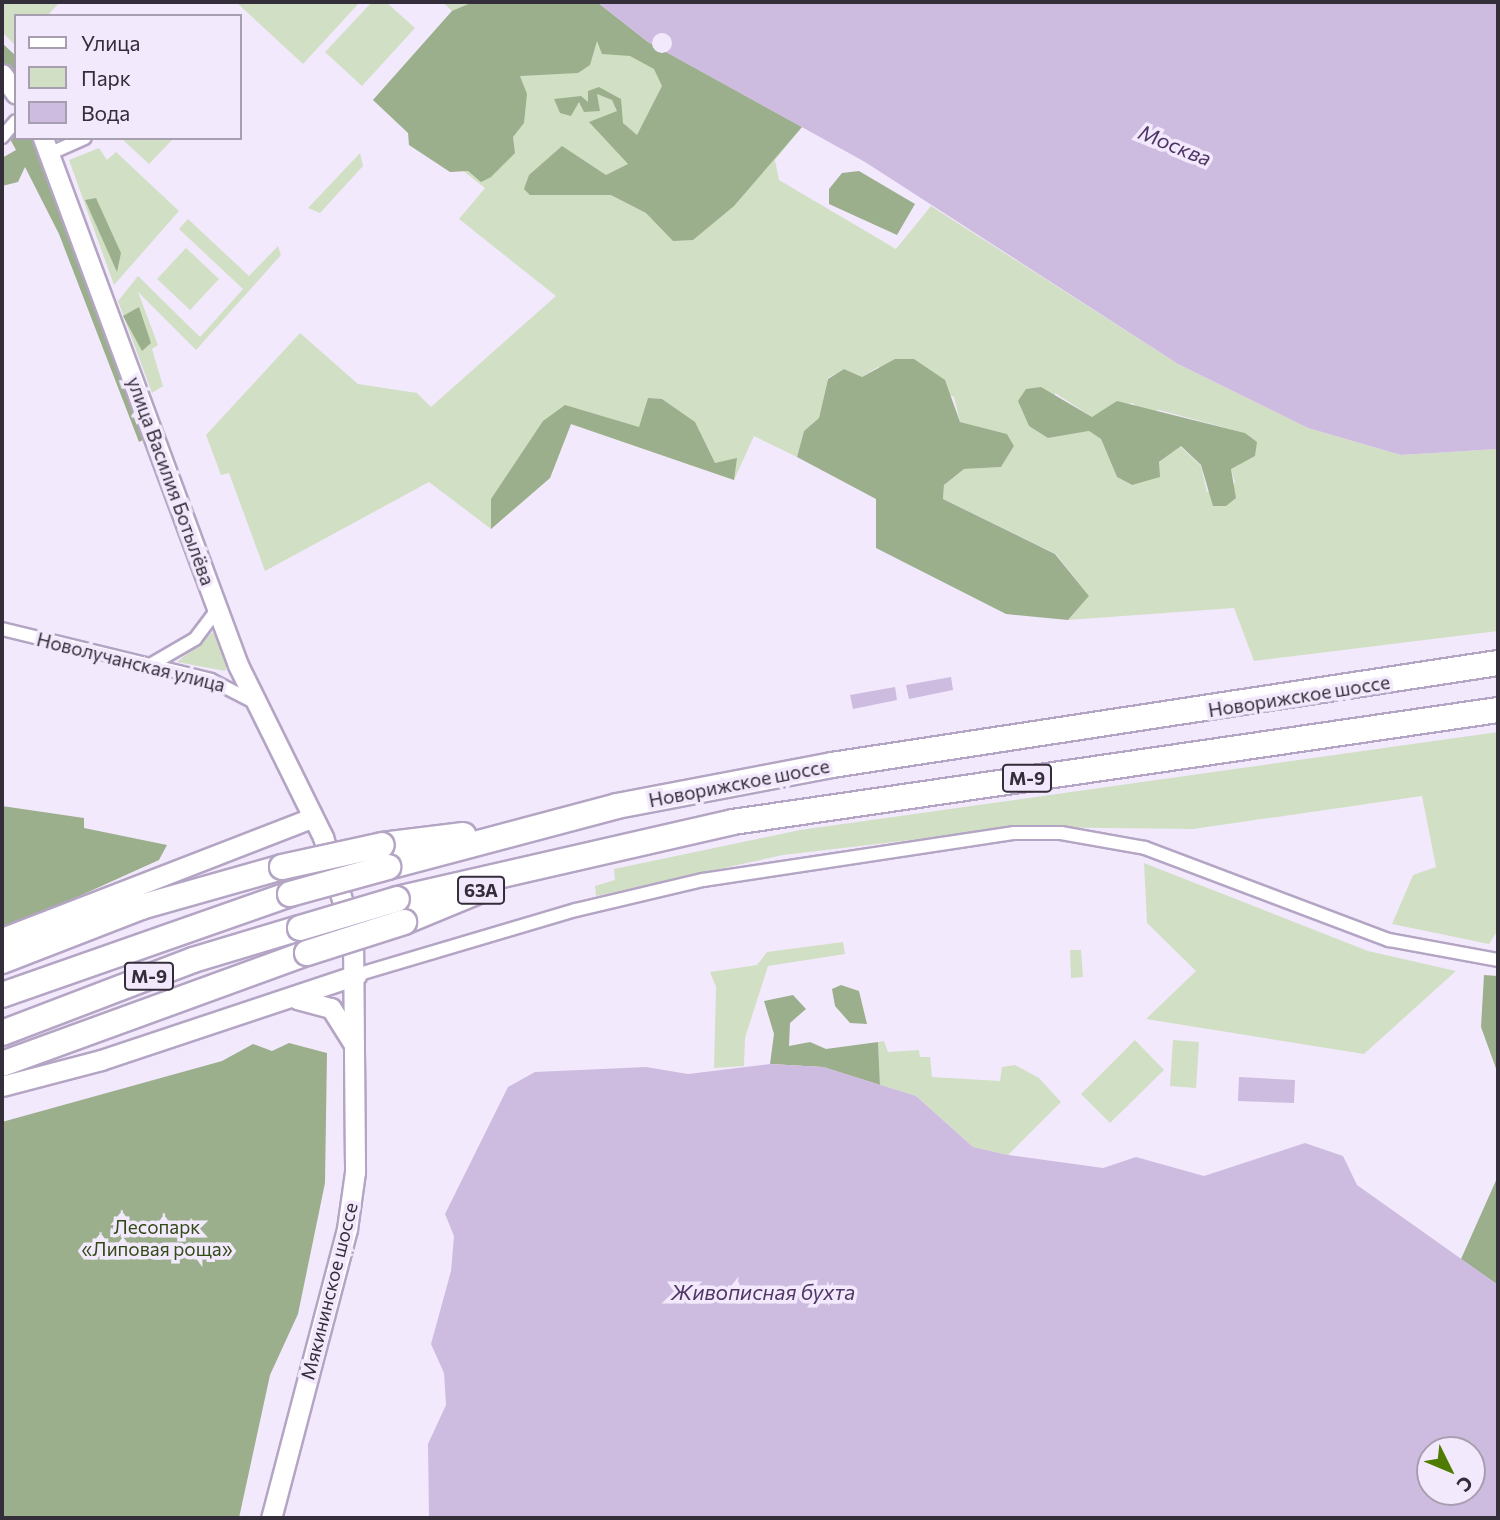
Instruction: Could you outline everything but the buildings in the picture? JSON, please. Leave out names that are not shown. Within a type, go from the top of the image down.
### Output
[{"type":"highway","name":"Новорижское шоссе","points":[[2,995],[290,894],[385,856],[449,852],[547,824],[832,765],[1498,663]]},
{"type":"highway","name":"Новорижское шоссе","points":[[2,1033],[86,998],[300,928],[400,911],[463,881],[558,858],[831,806],[1498,710]]},
{"type":"highway","points":[[2,961],[141,907],[282,867],[385,856],[547,824]]},
{"type":"highway","name":"63A","points":[[2,1064],[307,953],[400,911],[558,858]]},
{"type":"street","points":[[2,74],[14,91]]},
{"type":"street","points":[[2,137],[14,123]]},
{"type":"street","points":[[47,145],[74,140]]},
{"type":"street","name":"улица Василия Ботылёва","points":[[47,145],[254,705],[312,818],[341,886],[356,975]]},
{"type":"street","points":[[151,664],[195,639],[217,610]]},
{"type":"street","name":"Новолучанская улица","points":[[2,629],[211,680],[254,705]]},
{"type":"street","points":[[211,680],[238,664]]},
{"type":"street","points":[[2,938],[312,818]]},
{"type":"street","points":[[2,1086],[297,999],[356,975],[576,910],[703,880],[1026,833],[1145,848],[1389,940],[1498,960]]},
{"type":"street","name":"Мякининское шоссе","points":[[271,1518],[347,1229],[357,1054],[356,975]]},
{"type":"street","points":[[297,999],[331,1008],[357,1054]]},
{"type":"green space","points":[[2,2],[60,2],[49,14],[14,14],[14,44],[2,32]]},
{"type":"green space","points":[[236,2],[360,2],[303,64]]},
{"type":"green space","points":[[372,2],[386,2],[415,28],[362,86],[325,52]]},
{"type":"green space","points":[[442,2],[597,2],[648,42],[802,127],[775,160],[779,180],[896,249],[931,206],[1178,364],[1308,428],[1401,455],[1498,449],[1498,631],[1254,661],[1234,608],[1068,620],[1089,596],[1056,554],[943,499],[944,485],[964,469],[1001,467],[1014,446],[1007,434],[960,422],[954,397],[878,367],[862,377],[844,369],[828,378],[819,418],[804,431],[797,457],[754,436],[734,480],[571,424],[550,478],[491,529],[429,482],[265,571],[229,473],[221,475],[206,435],[300,333],[358,384],[417,393],[431,407],[556,296],[459,219],[485,188],[373,100],[452,11]],"holes":[[[1055,393],[1092,417],[1132,403],[1144,412],[1159,410],[1245,433],[1231,469],[1235,483],[1207,492],[1201,466],[1180,446],[1131,485],[1117,477],[1101,439],[1089,431],[1048,438]]]},
{"type":"green space","points":[[473,2],[597,2],[648,42],[802,127],[734,206],[693,240],[673,241],[646,213],[611,195],[530,195],[524,189],[529,175],[562,146],[606,175],[628,164],[589,122],[617,111],[612,100],[597,94],[600,111],[584,112],[579,102],[571,116],[560,113],[554,99],[581,96],[588,102],[588,91],[599,87],[621,99],[623,123],[637,135],[662,86],[654,69],[630,56],[602,54],[597,41],[590,65],[578,73],[520,76],[527,94],[524,123],[513,137],[515,153],[491,177],[481,182],[468,171],[450,172],[409,145],[408,133],[373,100],[452,11]]},
{"type":"green space","points":[[2,43],[14,54],[14,70],[2,67]]},
{"type":"green space","points":[[14,135],[14,140],[38,140],[149,437],[139,442],[59,234],[25,167],[18,182],[2,186],[2,158],[16,150],[10,139]]},
{"type":"green space","points":[[123,140],[172,140],[149,164]]},
{"type":"green space","points":[[99,148],[107,160],[116,152],[179,211],[114,285],[69,160]]},
{"type":"green space","points":[[360,153],[363,166],[320,213],[308,208]]},
{"type":"green space","points":[[859,171],[915,204],[897,235],[829,204],[829,189],[842,173]]},
{"type":"green space","points":[[96,198],[121,253],[117,272],[85,200]]},
{"type":"green space","points":[[188,219],[249,276],[278,246],[281,255],[196,350],[138,292],[158,345],[152,349],[163,386],[152,393],[118,301],[138,276],[200,337],[243,289],[179,229]]},
{"type":"green space","points":[[186,248],[219,279],[190,310],[157,279]]},
{"type":"green space","points":[[139,307],[151,343],[142,351],[123,316]]},
{"type":"green space","points":[[895,359],[914,359],[945,380],[960,422],[1007,434],[1014,446],[1001,467],[964,469],[944,485],[943,499],[1055,554],[1089,596],[1068,620],[1006,614],[876,548],[876,499],[797,457],[804,431],[819,418],[828,379],[844,369],[862,377]]},
{"type":"green space","points":[[1041,387],[1092,417],[1117,401],[1245,433],[1257,442],[1255,456],[1231,469],[1236,498],[1226,506],[1213,506],[1201,465],[1181,446],[1159,462],[1160,477],[1132,485],[1117,477],[1101,439],[1089,431],[1048,438],[1029,426],[1018,401],[1026,389]]},
{"type":"green space","points":[[648,398],[662,399],[695,422],[715,463],[737,458],[734,480],[571,424],[550,478],[491,529],[491,499],[543,421],[565,405],[639,427]]},
{"type":"green space","points":[[213,632],[228,663],[225,671],[177,662]]},
{"type":"green space","points":[[1498,732],[1498,930],[1489,944],[1392,924],[1413,875],[1436,867],[1422,796],[1193,829],[1022,827],[783,855],[596,896],[595,886],[615,880],[614,869],[800,830]]},
{"type":"green space","points":[[2,806],[84,818],[84,828],[167,845],[159,860],[2,931]]},
{"type":"green space","points":[[1144,863],[1368,951],[1456,971],[1364,1054],[1146,1019],[1196,971],[1147,923]]},
{"type":"green space","points":[[843,942],[845,954],[768,966],[745,1038],[744,1066],[714,1068],[716,987],[710,972],[757,965],[767,952]]},
{"type":"green space","points":[[1070,950],[1081,950],[1083,977],[1071,978]]},
{"type":"green space","points":[[1484,975],[1498,976],[1498,1074],[1481,1027]]},
{"type":"green space","points":[[841,985],[859,991],[867,1024],[850,1023],[835,1006],[832,989]]},
{"type":"green space","points":[[793,995],[806,1009],[790,1023],[789,1046],[810,1042],[826,1049],[878,1042],[880,1085],[823,1067],[770,1064],[774,1034],[764,1001]]},
{"type":"green space","points":[[1135,1040],[1164,1070],[1110,1123],[1081,1094]]},
{"type":"green space","points":[[1173,1040],[1199,1042],[1196,1088],[1170,1086]]},
{"type":"green space","points":[[884,1041],[888,1052],[919,1050],[920,1057],[930,1057],[932,1077],[1000,1081],[1002,1067],[1015,1065],[1039,1078],[1061,1102],[1008,1155],[973,1147],[916,1096],[880,1085],[878,1042]]},
{"type":"green space","name":"Лесопарк «Липовая роща»","points":[[289,1043],[327,1053],[325,1183],[298,1314],[270,1375],[239,1518],[2,1518],[2,1122],[222,1061],[253,1044],[272,1051]]},
{"type":"green space","points":[[1498,1176],[1498,1285],[1461,1259]]},
{"type":"water","name":"Москва","points":[[597,2],[1498,2],[1498,449],[1401,455],[1308,428],[1178,364],[865,162],[648,42]]},
{"type":"water","points":[[951,677],[953,690],[909,699],[906,685]]},
{"type":"water","points":[[895,687],[897,700],[853,709],[850,695]]},
{"type":"water","name":"Живописная бухта","points":[[770,1064],[823,1067],[916,1096],[973,1147],[1008,1155],[1103,1168],[1136,1157],[1204,1176],[1305,1143],[1343,1156],[1357,1185],[1498,1285],[1498,1518],[429,1518],[428,1444],[446,1405],[444,1373],[431,1344],[451,1271],[454,1236],[445,1214],[508,1087],[535,1072],[646,1067],[688,1074]]},
{"type":"water","points":[[1239,1077],[1295,1080],[1294,1103],[1238,1101]]},
{"type":"pier","points":[[662,33],[669,36],[672,43],[669,50],[662,53],[655,50],[652,43],[655,36]]}]
